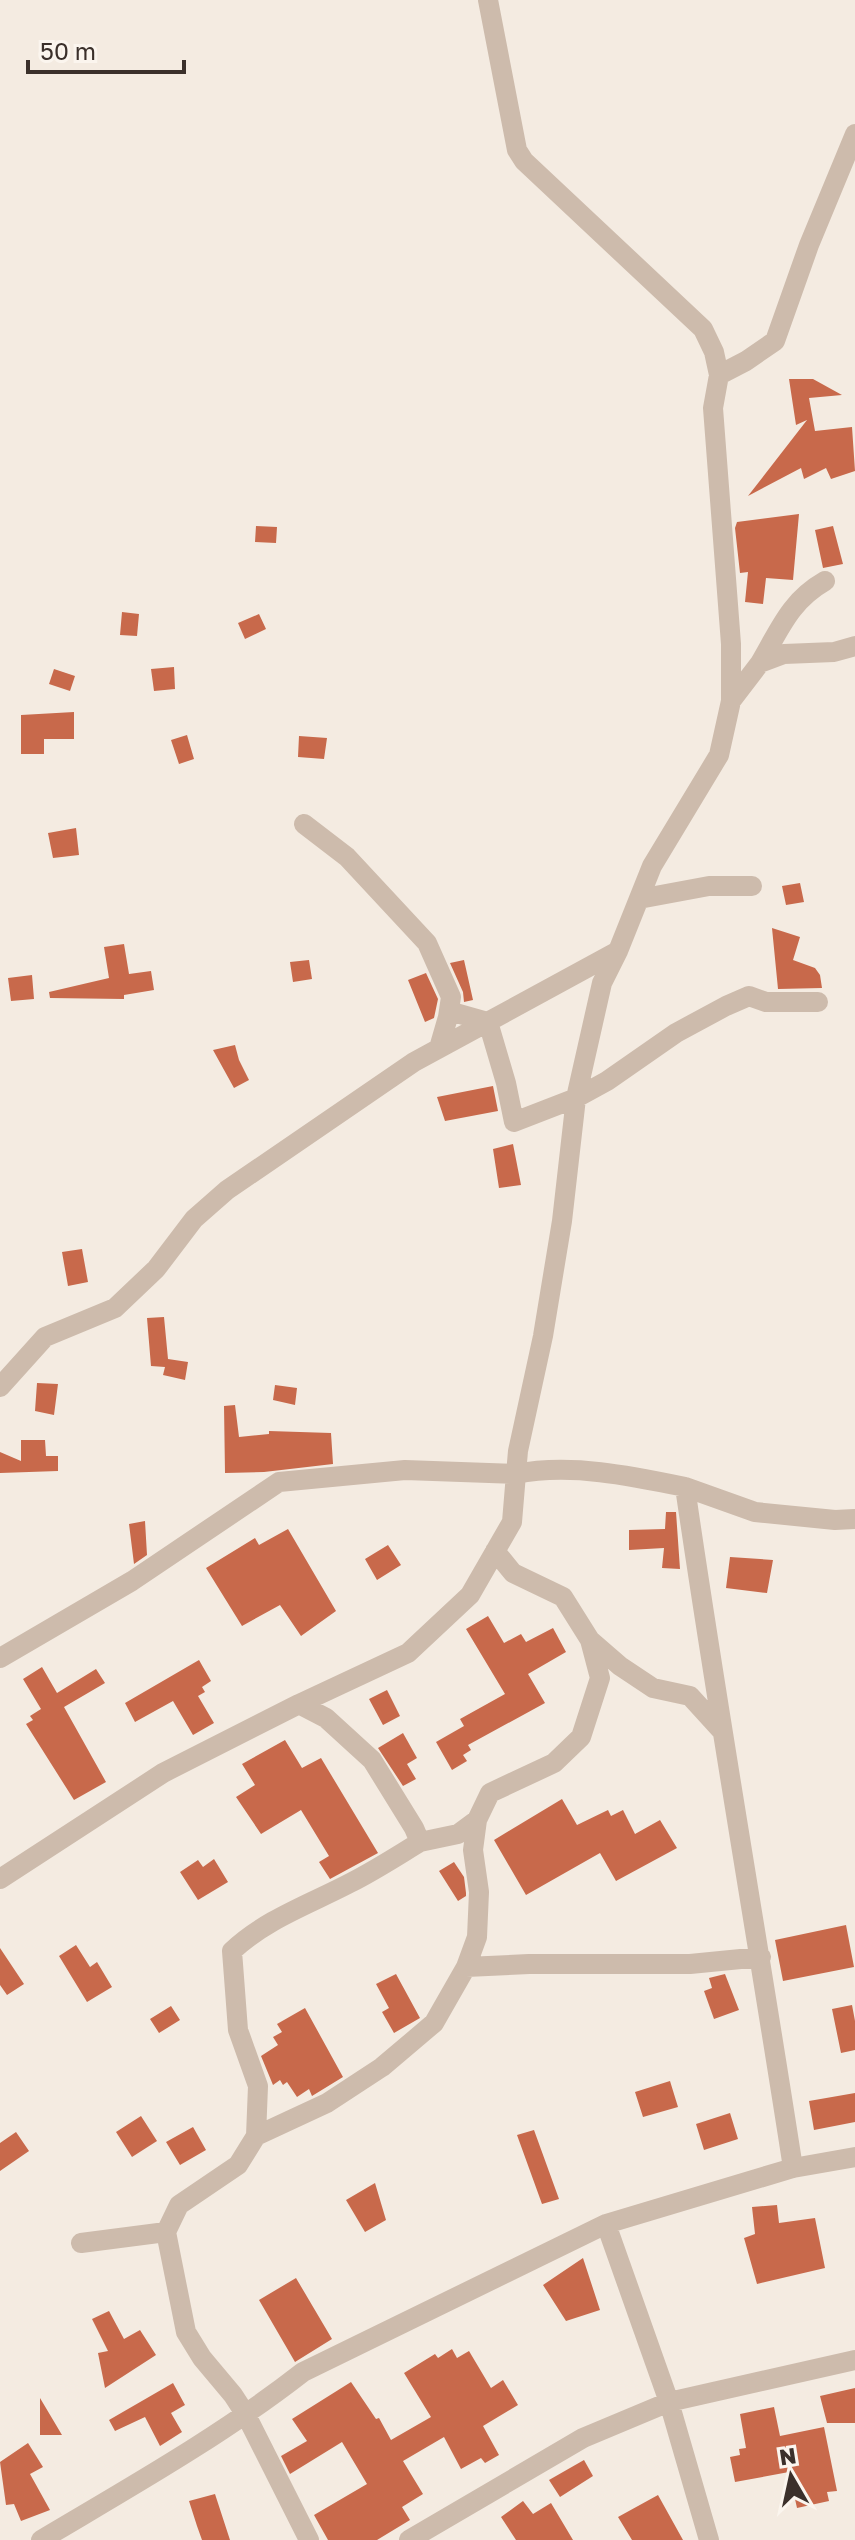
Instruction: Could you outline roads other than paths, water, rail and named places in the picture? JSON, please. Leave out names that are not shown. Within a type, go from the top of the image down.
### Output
[{"type":"street","points":[[0,1879],[163,1773],[408,1653],[470,1595],[512,1522],[518,1451],[543,1336],[562,1221],[576,1098],[602,983],[652,866],[719,755],[731,701],[731,644],[713,408],[719,375],[714,352],[703,329],[524,161],[517,150],[488,0]]},
{"type":"street","points":[[719,375],[775,341],[809,245],[855,134]]},
{"type":"street","points":[[731,701],[760,663],[792,608],[806,592],[825,581]]},
{"type":"street","points":[[760,663],[784,654],[834,652],[855,646]]},
{"type":"street","points":[[304,824],[347,857],[427,943],[451,997],[439,1048]]},
{"type":"street","points":[[639,899],[709,886],[752,886]]},
{"type":"street","points":[[0,1387],[45,1337],[115,1308],[156,1269],[194,1219],[227,1190],[414,1062],[618,951]]},
{"type":"street","points":[[488,1022],[514,1122],[576,1098],[607,1081],[676,1033],[749,996],[766,1002],[818,1002]]},
{"type":"street","points":[[449,1011],[488,1022]]},
{"type":"street","points":[[0,1658],[132,1581],[279,1482],[405,1470],[516,1474],[541,1469],[648,1479],[685,1487],[755,1512],[855,1519]]},
{"type":"street","points":[[685,1487],[721,1730],[761,1957],[793,2168]]},
{"type":"street","points":[[495,1551],[513,1573],[563,1597],[590,1640],[620,1666],[653,1688],[690,1696],[721,1730]]},
{"type":"street","points":[[256,2136],[327,2103],[382,2067],[434,2023],[466,1967],[477,1937],[479,1892],[473,1850],[477,1820],[490,1793],[554,1763],[581,1737],[600,1678],[590,1640]]},
{"type":"street","points":[[299,1704],[326,1718],[372,1760],[420,1842]]},
{"type":"street","points":[[309,2540],[246,2415],[186,2332],[166,2232],[179,2205],[238,2165],[256,2136],[258,2086],[238,2030],[232,1951],[248,1936],[319,1896],[348,1884],[420,1842],[458,1834],[477,1820]]},
{"type":"street","points":[[458,1834],[473,1850]]},
{"type":"street","points":[[466,1967],[690,1964],[761,1957]]},
{"type":"street","points":[[41,2540],[194,2449],[303,2372],[606,2224],[793,2168],[855,2157]]},
{"type":"street","points":[[606,2224],[669,2402],[709,2540]]},
{"type":"street","points":[[81,2243],[166,2232]]},
{"type":"street","points":[[409,2540],[583,2438],[669,2402],[855,2360]]}]
